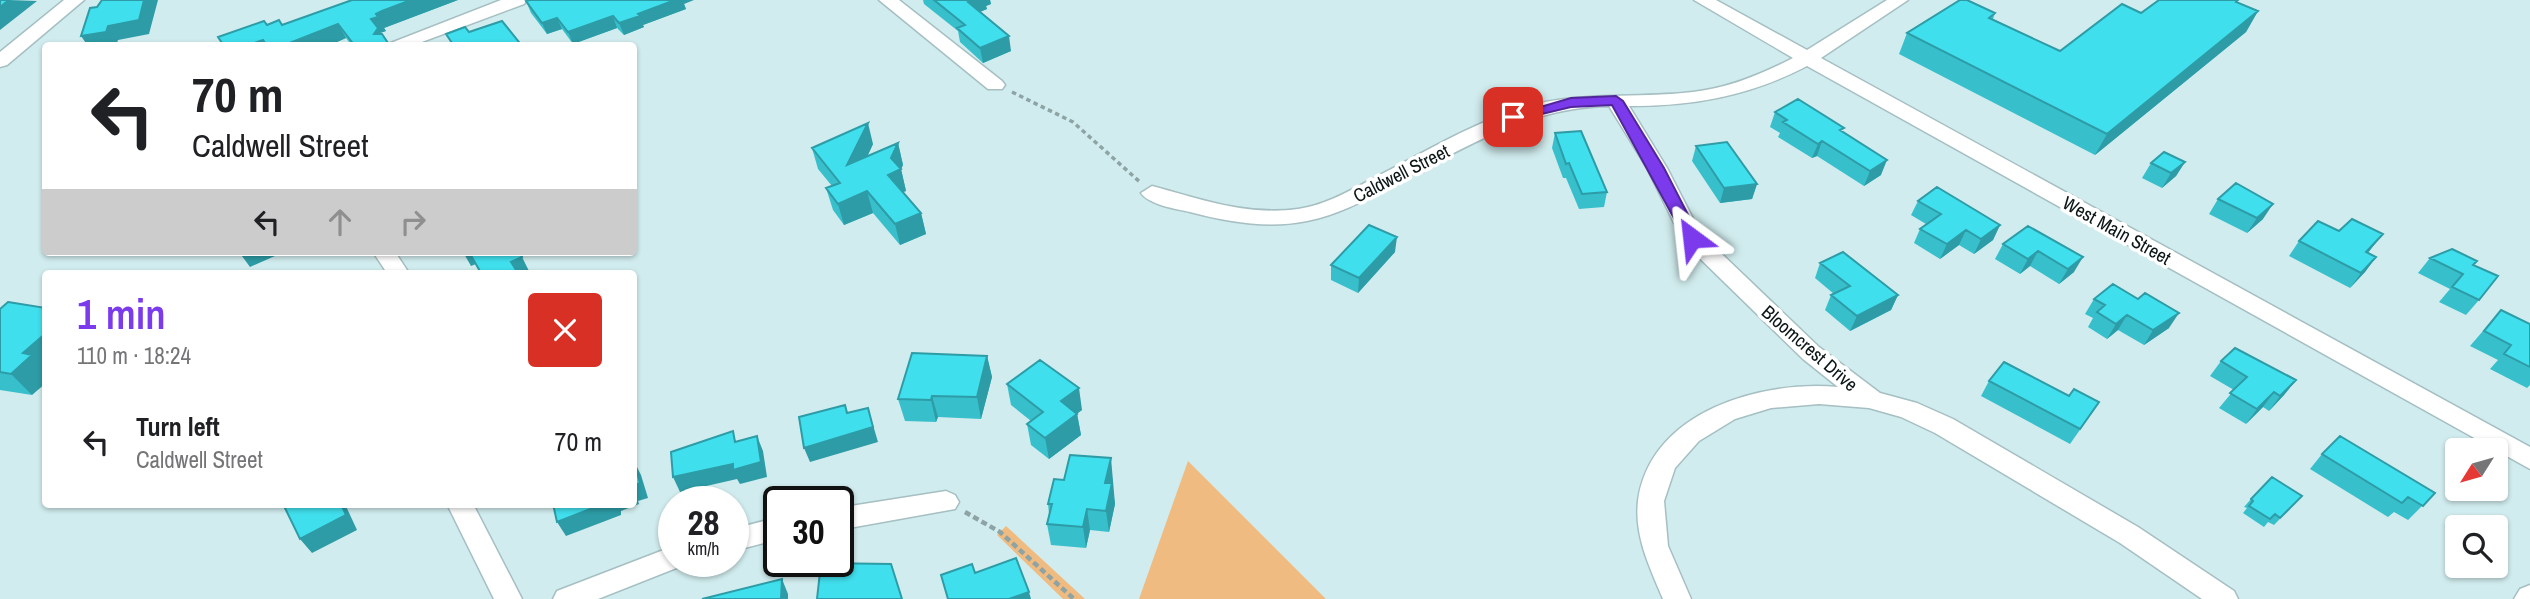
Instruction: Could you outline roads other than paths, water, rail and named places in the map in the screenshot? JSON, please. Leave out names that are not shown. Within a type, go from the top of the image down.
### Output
[{"type":"street","points":[[0,61],[75,0]]},
{"type":"street","points":[[403,42],[518,0]]},
{"type":"street","points":[[888,0],[995,85]]},
{"type":"street","name":"West Main Street","points":[[1703,0],[2530,459]]},
{"type":"street","name":"Caldwell Street","points":[[1152,193],[1179,203],[1239,215],[1297,216],[1354,197],[1513,117],[1571,103],[1715,95],[1777,76],[1899,0]]},
{"type":"street","name":"Bloomcrest Drive","points":[[1616,101],[1657,168],[1684,225],[1701,249],[1811,353],[1872,400],[1908,410],[1955,432],[2129,536],[2224,599]]},
{"type":"street","points":[[1677,599],[1658,562],[1648,521],[1656,478],[1673,453],[1714,417],[1748,402],[1820,393],[1872,400]]},
{"type":"street","points":[[854,516],[946,502]]},
{"type":"street","points":[[462,508],[508,599]]},
{"type":"street","points":[[567,599],[658,563]]}]
